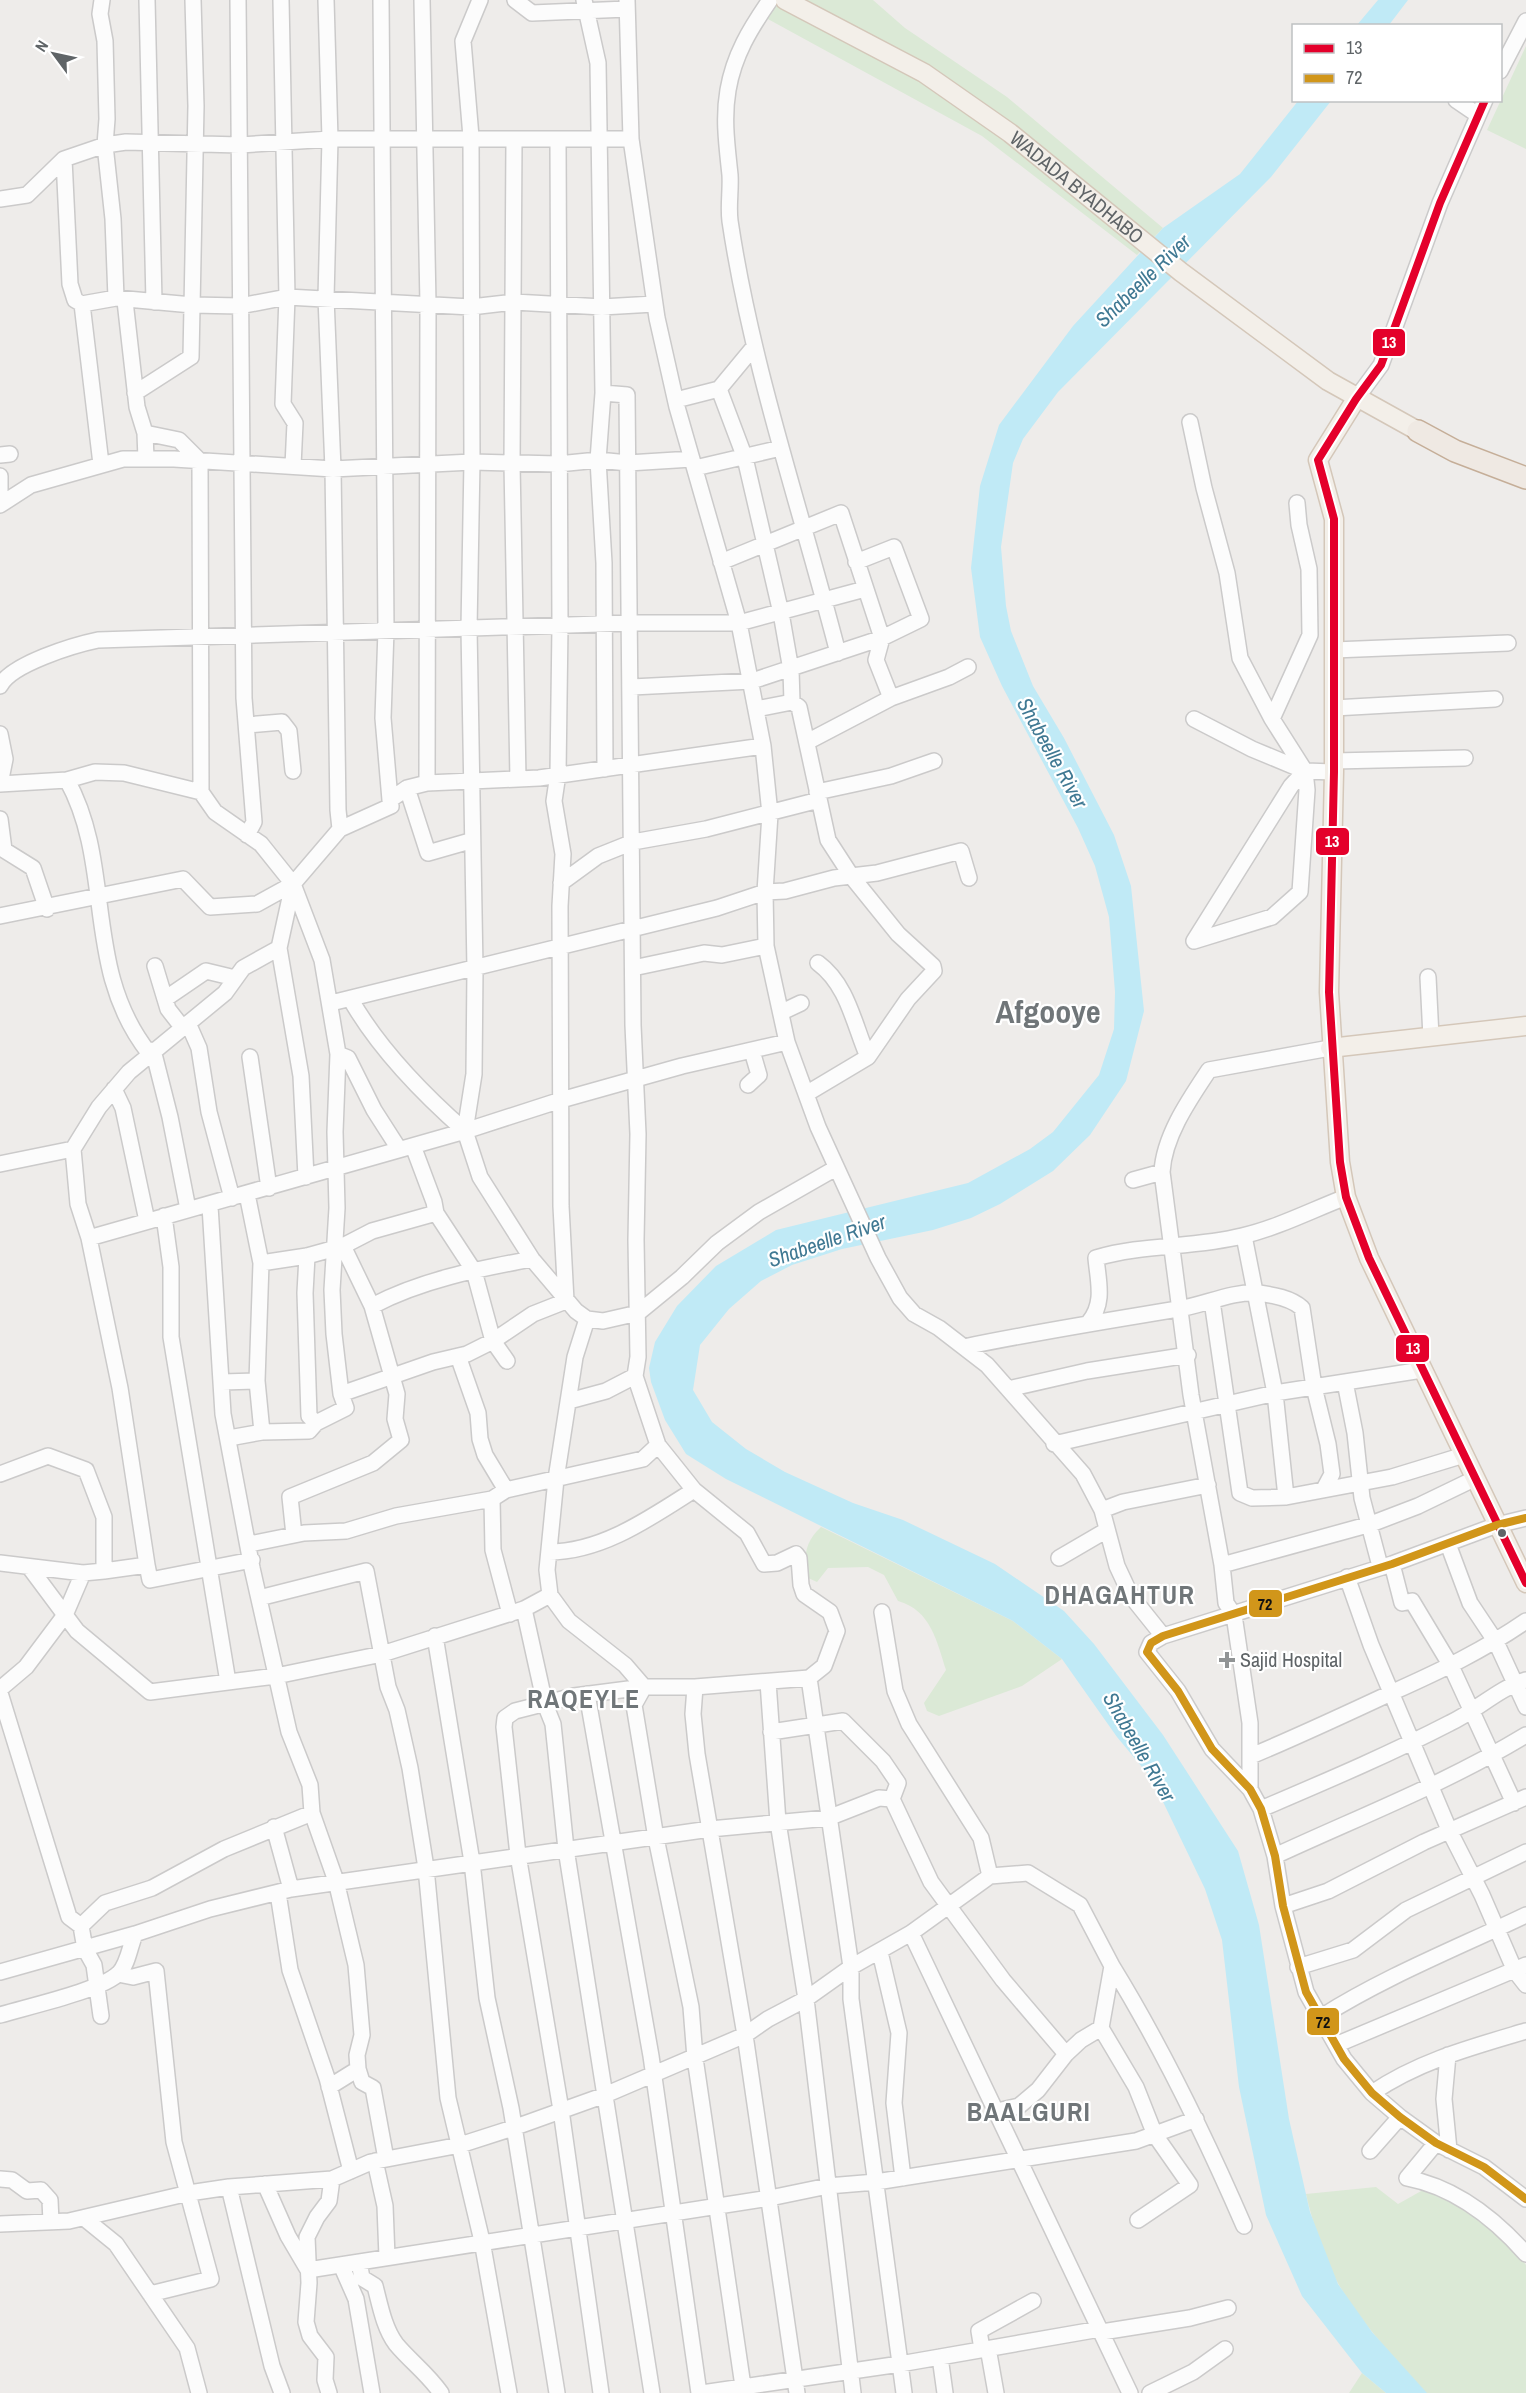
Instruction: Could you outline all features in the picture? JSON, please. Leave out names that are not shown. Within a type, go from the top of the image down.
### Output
[{"type":"highway","name":"WADADA BYADHABO","points":[[1418,431],[1458,441],[1526,466]]},
{"type":"highway","name":"WADADA BYADHABO","points":[[1418,431],[1455,452],[1526,478]]},
{"type":"main road","name":"WADADA BYADHABO","points":[[784,0],[924,73],[1010,133],[1181,272],[1328,381],[1356,399],[1418,431]]},
{"type":"main road","points":[[1356,399],[1318,460],[1334,519],[1334,767],[1329,980],[1330,1048],[1340,1162],[1346,1197],[1369,1258],[1497,1525],[1524,1574]]},
{"type":"main road","points":[[1330,1048],[1526,1026]]},
{"type":"street","points":[[102,0],[100,14],[105,41],[107,119],[105,145],[121,299],[135,393],[145,433],[146,459]]},
{"type":"street","points":[[147,0],[154,302]]},
{"type":"street","points":[[135,393],[191,357],[195,143],[194,0]]},
{"type":"street","points":[[238,0],[244,698],[254,822],[248,835]]},
{"type":"street","points":[[281,0],[287,297],[283,404],[295,423],[293,466]]},
{"type":"street","points":[[326,0],[330,139],[327,298],[333,469],[340,829]]},
{"type":"street","points":[[0,916],[47,909],[183,879],[210,907],[257,904],[293,884],[340,829],[391,806],[383,718],[386,630],[381,0]]},
{"type":"street","points":[[422,0],[428,303],[427,783]]},
{"type":"street","points":[[480,0],[463,41],[471,137],[472,462],[469,628],[473,782],[470,841],[474,969],[474,1074],[465,1131],[480,1177],[532,1259],[566,1301],[587,1319],[603,1321],[638,1313],[725,1237],[759,1212],[837,1168]]},
{"type":"street","points":[[515,0],[532,13],[584,4],[627,4],[631,139],[654,304],[676,400],[739,623],[752,681],[763,746],[770,814],[765,892],[766,946],[787,1042],[807,1094],[845,1187],[900,1298],[914,1314],[987,1365],[1054,1444],[1083,1474],[1102,1510],[1117,1566],[1131,1596],[1164,1636]]},
{"type":"street","points":[[770,0],[737,54],[728,90],[724,125],[730,178],[729,219],[753,348],[838,653]]},
{"type":"street","points":[[584,4],[598,63],[603,393],[598,460],[604,563],[605,769]]},
{"type":"street","points":[[1502,67],[1526,21]]},
{"type":"street","points":[[1356,399],[1381,365],[1440,203],[1482,107],[1451,102]]},
{"type":"street","points":[[0,199],[27,195],[64,159],[105,145],[149,142],[240,145],[330,139],[425,140],[471,137],[558,141],[631,139]]},
{"type":"street","points":[[514,140],[512,464],[518,779]]},
{"type":"street","points":[[558,141],[560,626],[558,774],[554,801],[563,854],[560,947],[561,1206],[566,1301]]},
{"type":"street","points":[[64,159],[70,284],[75,300],[82,304],[121,299],[192,305],[240,306],[287,297],[471,306],[514,302],[602,307],[654,304]]},
{"type":"street","points":[[82,304],[101,464]]},
{"type":"street","points":[[676,400],[719,389],[753,348]]},
{"type":"street","points":[[719,389],[745,458],[781,613],[791,670],[792,702]]},
{"type":"street","points":[[601,2393],[561,2110],[518,1855],[504,1727],[505,1718],[515,1711],[587,1694],[644,1687],[695,1688],[809,1678],[824,1666],[837,1631],[830,1612],[804,1594],[799,1558],[796,1554],[777,1563],[764,1564],[747,1533],[694,1490],[658,1445],[635,1376],[638,1313],[637,1079],[633,968],[632,687],[627,395],[603,393]]},
{"type":"street","points":[[1190,422],[1204,488],[1227,573],[1240,658],[1272,719],[1305,771],[1307,790],[1300,892],[1272,917],[1194,941],[1291,786],[1305,771]]},
{"type":"street","points":[[145,433],[186,443],[200,461],[201,792],[215,812],[261,844],[293,884],[322,960],[338,1054],[335,1132],[338,1247],[334,1334],[341,1394],[346,1408],[316,1423],[309,1431],[262,1432],[229,1438]]},
{"type":"street","points":[[0,505],[31,484],[123,459],[333,469],[472,462],[558,464],[598,460],[628,463],[693,463],[745,458],[782,448]]},
{"type":"street","points":[[0,476],[0,500]]},
{"type":"street","points":[[1272,719],[1310,635],[1309,569],[1297,503]]},
{"type":"street","points":[[721,562],[841,513],[882,638],[876,660],[891,698]]},
{"type":"street","points":[[632,687],[752,681],[791,670],[882,638],[921,619],[894,547],[856,562]]},
{"type":"street","points":[[0,686],[14,671],[80,644],[124,638],[469,628],[516,629],[630,623],[739,623],[865,589]]},
{"type":"street","points":[[1334,650],[1508,643]]},
{"type":"street","points":[[807,742],[891,698],[949,677],[968,666]]},
{"type":"street","points":[[1334,708],[1495,699]]},
{"type":"street","points":[[756,709],[792,702],[799,707],[818,796],[825,817],[828,840],[852,877],[898,934],[933,966],[934,971],[908,999],[868,1058],[807,1094]]},
{"type":"street","points":[[1194,719],[1243,744],[1305,771],[1465,758]]},
{"type":"street","points":[[247,725],[282,722],[289,731],[293,771]]},
{"type":"street","points":[[0,734],[5,759],[0,784],[67,780],[95,772],[124,772],[201,792]]},
{"type":"street","points":[[390,800],[407,788],[427,783],[518,779],[632,767],[668,759],[763,746]]},
{"type":"street","points":[[561,883],[598,856],[633,842],[770,814],[818,796],[891,776],[934,761]]},
{"type":"street","points":[[67,780],[77,798],[85,823],[104,955],[117,1000],[132,1032],[151,1052],[171,1116],[188,1209]]},
{"type":"street","points":[[407,788],[428,853],[470,841]]},
{"type":"street","points":[[0,819],[4,850],[33,868],[47,909]]},
{"type":"street","points":[[331,1003],[633,930],[717,908],[765,892],[784,891],[834,878],[852,877],[961,851],[969,878]]},
{"type":"street","points":[[293,884],[279,948],[301,1076],[306,1176]]},
{"type":"street","points":[[633,968],[704,953],[722,955],[766,946]]},
{"type":"street","points":[[279,948],[243,968],[225,993],[151,1052],[99,1107],[73,1149],[78,1204],[89,1238],[120,1388],[150,1580],[209,1568],[294,1535],[346,1531],[396,1516],[492,1499],[506,1490],[643,1459],[658,1445]]},
{"type":"street","points":[[818,963],[826,969],[845,995],[868,1058]]},
{"type":"street","points":[[155,966],[168,1009],[185,1025],[199,1048],[209,1112],[240,1196],[261,1263],[257,1381],[262,1432]]},
{"type":"street","points":[[165,999],[206,971],[235,978]]},
{"type":"street","points":[[1428,977],[1431,1037]]},
{"type":"street","points":[[351,1000],[367,1028],[442,1111],[465,1131]]},
{"type":"street","points":[[782,1012],[801,1003]]},
{"type":"street","points":[[89,1238],[188,1209],[210,1206],[465,1131],[561,1100],[787,1042]]},
{"type":"street","points":[[1250,1789],[1250,1723],[1234,1615],[1226,1603],[1222,1565],[1195,1411],[1162,1172],[1163,1157],[1171,1136],[1209,1070],[1330,1048]]},
{"type":"street","points":[[748,1085],[759,1075],[752,1051]]},
{"type":"street","points":[[338,1054],[348,1058],[374,1110],[406,1147],[434,1202],[436,1213],[474,1271],[493,1341],[507,1361]]},
{"type":"street","points":[[250,1057],[269,1188]]},
{"type":"street","points":[[114,1089],[123,1108],[147,1221]]},
{"type":"street","points":[[0,1164],[73,1149]]},
{"type":"street","points":[[1133,1180],[1162,1172]]},
{"type":"street","points":[[1089,1322],[1097,1312],[1101,1298],[1096,1258],[1123,1250],[1172,1248],[1244,1236],[1346,1197]]},
{"type":"street","points":[[210,1206],[223,1414],[259,1598],[289,1732],[310,1785],[312,1813],[336,1881],[357,1974],[362,2035],[357,2055],[358,2069],[362,2082],[373,2088],[385,2206],[387,2257]]},
{"type":"street","points":[[261,1263],[307,1256],[338,1247],[372,1231],[436,1213]]},
{"type":"street","points":[[164,1216],[171,1267],[171,1336],[228,1682]]},
{"type":"street","points":[[1244,1236],[1258,1293],[1275,1393],[1286,1497]]},
{"type":"street","points":[[294,1535],[290,1497],[373,1463],[402,1440],[395,1419],[397,1394],[372,1306],[338,1247]]},
{"type":"street","points":[[307,1256],[305,1293],[309,1416],[316,1423]]},
{"type":"street","points":[[372,1306],[397,1293],[474,1271],[532,1259]]},
{"type":"street","points":[[964,1347],[1089,1322],[1180,1309],[1221,1297],[1258,1293],[1295,1302],[1302,1308],[1314,1387],[1328,1443],[1332,1474],[1324,1489]]},
{"type":"street","points":[[341,1394],[458,1356],[493,1341],[533,1314],[566,1301]]},
{"type":"street","points":[[1212,1301],[1240,1493],[1252,1498],[1286,1497],[1360,1481],[1392,1477],[1464,1455]]},
{"type":"street","points":[[587,1319],[575,1357],[556,1479],[549,1552],[549,1595],[569,1621],[625,1665],[644,1687]]},
{"type":"street","points":[[1008,1389],[1088,1371],[1188,1355]]},
{"type":"street","points":[[458,1356],[478,1413],[480,1439],[485,1455],[506,1490]]},
{"type":"street","points":[[1054,1444],[1275,1393],[1422,1370]]},
{"type":"street","points":[[569,1401],[606,1391],[635,1376]]},
{"type":"street","points":[[222,1382],[257,1381]]},
{"type":"street","points":[[1283,1906],[1328,1891],[1338,1884],[1520,1800],[1492,1755],[1451,1666],[1412,1600],[1402,1603],[1386,1565],[1371,1524],[1360,1481],[1355,1433],[1345,1382]]},
{"type":"street","points":[[0,1474],[48,1456],[86,1470],[104,1517],[105,1571]]},
{"type":"street","points":[[1222,1565],[1371,1524],[1418,1506],[1476,1478]]},
{"type":"street","points":[[1102,1510],[1123,1502],[1208,1485]]},
{"type":"street","points":[[549,1552],[570,1552],[630,1530],[694,1490]]},
{"type":"street","points":[[492,1499],[493,1550],[517,1611],[553,1724],[566,1849],[652,2393]]},
{"type":"street","points":[[1526,1518],[1497,1525],[1386,1565],[1164,1636],[1151,1643],[1147,1652],[1178,1691],[1212,1749],[1250,1789],[1261,1809],[1275,1856],[1283,1906],[1306,1992],[1338,2044],[1344,2060],[1372,2093],[1400,2117],[1443,2146],[1484,2168],[1526,2199]]},
{"type":"street","points":[[1059,1558],[1107,1530]]},
{"type":"street","points":[[1448,1544],[1470,1603],[1520,1682],[1526,1707]]},
{"type":"street","points":[[0,1563],[83,1573],[147,1564]]},
{"type":"street","points":[[30,1568],[77,1631],[150,1692],[276,1676],[382,1654],[435,1635],[517,1611],[549,1595]]},
{"type":"street","points":[[259,1598],[366,1570],[388,1687],[397,1710],[410,1768],[426,1868],[447,2098],[482,2241],[509,2393]]},
{"type":"street","points":[[83,1573],[65,1615],[26,1667],[0,1691],[69,1917],[81,1926],[85,1949],[94,1965],[101,2016]]},
{"type":"street","points":[[1347,1577],[1371,1645],[1393,1692],[1450,1832],[1496,1929],[1521,1968],[1526,1985]]},
{"type":"street","points":[[882,1612],[895,1691],[909,1724],[981,1838],[990,1876]]},
{"type":"street","points":[[1251,1756],[1310,1732],[1451,1666],[1496,1642],[1526,1621]]},
{"type":"street","points":[[435,1635],[472,1862],[487,1998],[511,2108],[557,2393]]},
{"type":"street","points":[[809,1678],[851,1967],[851,1999],[904,2393]]},
{"type":"street","points":[[768,1682],[778,1822],[806,1999],[853,2393]]},
{"type":"street","points":[[1261,1809],[1412,1743],[1471,1713],[1520,1682]]},
{"type":"street","points":[[644,1687],[634,1704],[656,1838],[691,2007],[695,2058],[744,2389]]},
{"type":"street","points":[[695,1688],[693,1714],[697,1754],[745,2035],[796,2385]]},
{"type":"street","points":[[587,1694],[652,2075],[671,2212],[701,2393],[796,2385],[850,2370],[1190,2318],[1228,2308]]},
{"type":"street","points":[[771,1732],[843,1721],[863,1739],[898,1783],[892,1799],[931,1882],[1003,1980],[1065,2054]]},
{"type":"street","points":[[1275,1856],[1430,1785],[1492,1755],[1526,1735]]},
{"type":"street","points":[[0,1972],[135,1934],[210,1909],[284,1891],[336,1881],[710,1829],[828,1818],[879,1798],[892,1799]]},
{"type":"street","points":[[81,1926],[105,1903],[152,1888],[224,1849],[312,1813]]},
{"type":"street","points":[[274,1827],[284,1891],[290,1970],[329,2087],[351,2171]]},
{"type":"street","points":[[1298,1967],[1353,1950],[1406,1910],[1472,1876],[1526,1852]]},
{"type":"street","points":[[0,2223],[51,2222],[84,2218],[189,2193],[229,2187],[332,2179],[380,2160],[460,2145],[513,2128],[605,2095],[745,2035],[768,2019],[806,1999],[851,1967],[910,1933],[990,1876],[1028,1873],[1080,1905],[1112,1966],[1140,2011],[1196,2119],[1244,2226]]},
{"type":"street","points":[[1321,2017],[1443,1952],[1526,1915]]},
{"type":"street","points":[[910,1933],[1130,2393]]},
{"type":"street","points":[[0,2015],[97,1985],[118,1974],[124,1966],[135,1934]]},
{"type":"street","points":[[880,1952],[899,2033],[894,2103],[903,2178]]},
{"type":"street","points":[[1112,1966],[1101,2028],[1136,2087],[1155,2135],[1190,2185],[1138,2220]]},
{"type":"street","points":[[1338,2044],[1521,1968]]},
{"type":"street","points":[[118,1974],[133,1977],[156,1971],[174,2142],[211,2279],[150,2294]]},
{"type":"street","points":[[997,2111],[1019,2106],[1038,2090],[1065,2054],[1080,2040],[1101,2028]]},
{"type":"street","points":[[1372,2093],[1398,2075],[1448,2055],[1526,2031]]},
{"type":"street","points":[[1448,2055],[1443,2146],[1407,2178],[1427,2182],[1456,2194],[1514,2241],[1526,2254]]},
{"type":"street","points":[[329,2087],[358,2069]]},
{"type":"street","points":[[1370,2151],[1400,2117]]},
{"type":"street","points":[[308,2270],[482,2241],[770,2198],[828,2186],[876,2182],[1078,2151],[1155,2135],[1196,2119]]},
{"type":"street","points":[[0,2179],[12,2180],[27,2191],[41,2190],[50,2200],[51,2222]]},
{"type":"street","points":[[329,2393],[325,2380],[326,2357],[310,2336],[306,2322],[307,2237],[317,2217],[329,2201],[332,2179]]},
{"type":"street","points":[[264,2184],[288,2236],[308,2270]]},
{"type":"street","points":[[229,2187],[272,2366],[282,2393]]},
{"type":"street","points":[[84,2218],[116,2244],[187,2348],[199,2393]]},
{"type":"street","points":[[359,2262],[362,2278],[375,2286],[383,2315],[395,2343],[427,2373],[441,2393]]},
{"type":"street","points":[[341,2265],[356,2299],[372,2393]]},
{"type":"street","points":[[996,2393],[979,2331],[1033,2301]]},
{"type":"street","points":[[1150,2393],[1193,2372],[1225,2349]]},
{"type":"street","points":[[940,2358],[945,2393]]},
{"type":"green space","points":[[779,0],[873,0],[905,28],[1007,97],[1163,228],[1137,255],[982,136],[766,18]]},
{"type":"green space","points":[[1526,46],[1526,149],[1487,130],[1502,102]]},
{"type":"green space","points":[[821,1527],[1013,1621],[1062,1659],[1022,1686],[939,1716],[927,1711],[924,1703],[946,1670],[931,1628],[918,1612],[898,1601],[884,1575],[868,1567],[828,1568],[817,1582],[806,1577],[807,1549]]},
{"type":"green space","points":[[1376,2187],[1398,2204],[1423,2190],[1452,2199],[1509,2243],[1526,2265],[1526,2393],[1426,2393],[1358,2314],[1339,2285],[1329,2264],[1315,2228],[1306,2194]]},
{"type":"green space","points":[[1362,2373],[1386,2393],[1349,2393]]},
{"type":"water","points":[[1378,0],[1408,0],[1390,24],[1358,24]]},
{"type":"water","name":"Shabeelle River","points":[[1297,102],[1330,102],[1271,177],[1058,392],[1023,439],[1013,463],[1001,547],[1006,606],[1011,631],[1033,686],[1064,738],[1114,835],[1131,886],[1144,1011],[1126,1081],[1090,1135],[1053,1171],[1000,1204],[971,1218],[933,1230],[842,1249],[792,1265],[761,1281],[729,1309],[700,1345],[693,1390],[712,1422],[746,1449],[785,1472],[853,1503],[903,1520],[995,1564],[1064,1611],[1094,1644],[1163,1735],[1238,1851],[1259,1925],[1289,2119],[1310,2212],[1338,2284],[1372,2332],[1427,2393],[1386,2393],[1362,2373],[1302,2296],[1266,2215],[1239,2087],[1222,1940],[1205,1889],[1152,1779],[1117,1737],[1062,1659],[1013,1621],[726,1479],[686,1454],[665,1420],[651,1382],[649,1368],[655,1342],[677,1306],[716,1266],[776,1230],[968,1183],[1030,1149],[1053,1132],[1099,1075],[1114,1029],[1115,992],[1109,917],[1095,866],[1078,828],[1002,686],[980,637],[971,568],[980,486],[999,425],[1073,326],[1163,228],[1240,174]]},
{"type":"transit line","name":"13","points":[[1484,102],[1440,203],[1381,365],[1356,399],[1318,460],[1334,519],[1334,772],[1329,992],[1340,1162],[1346,1197],[1369,1258],[1526,1583]]},
{"type":"transit line","name":"72","points":[[1526,1518],[1497,1525],[1392,1564],[1163,1636],[1151,1643],[1147,1652],[1178,1691],[1212,1749],[1250,1789],[1261,1809],[1275,1856],[1283,1906],[1306,1992],[1344,2059],[1372,2093],[1400,2117],[1436,2143],[1484,2167],[1526,2199]]},
{"type":"place","name":"Sajid Hospital","points":[[1227,1660]]},
{"type":"district","name":"Afgooye","points":[[1048,1012]]},
{"type":"district","name":"DHAGAHTUR","points":[[1120,1595]]},
{"type":"district","name":"RAQEYLE","points":[[584,1699]]},
{"type":"district","name":"BAALGURI","points":[[1029,2112]]}]
